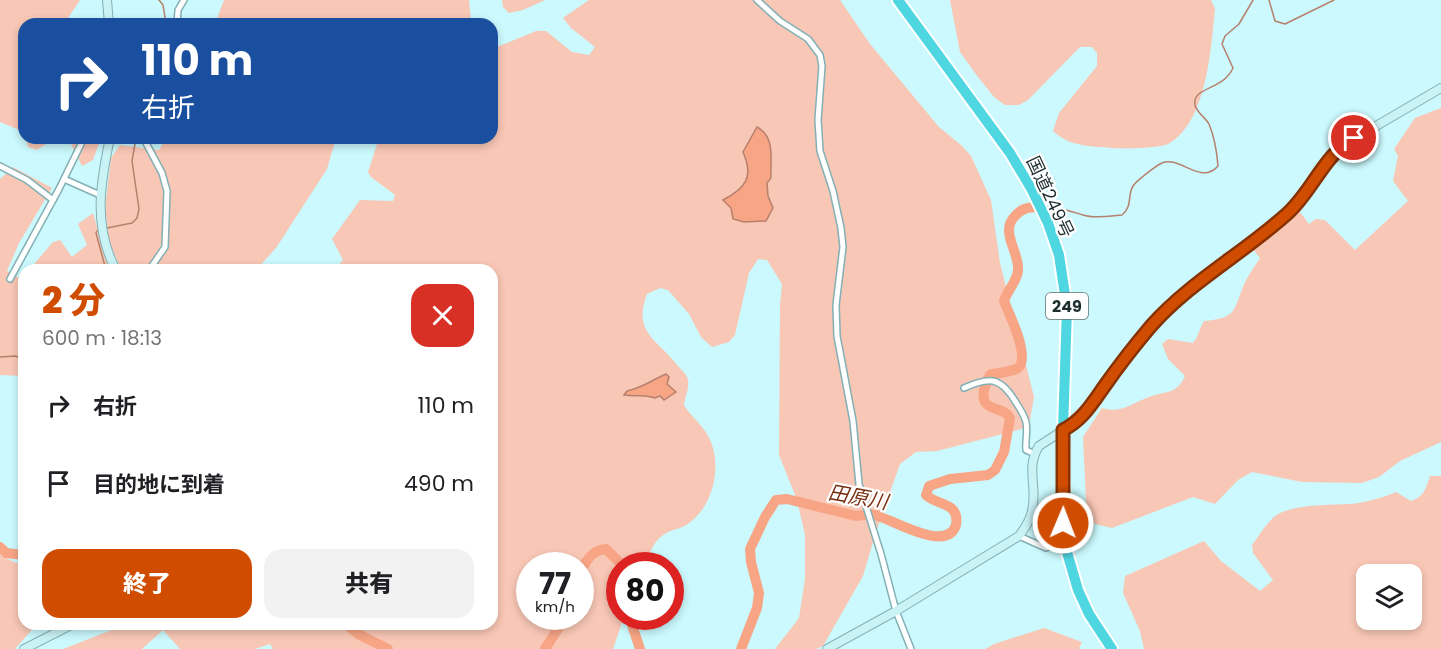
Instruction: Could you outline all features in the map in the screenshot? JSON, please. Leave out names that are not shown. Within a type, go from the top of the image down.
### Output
[{"type":"highway","name":"国道249号","points":[[898,0],[1010,153],[1048,223],[1059,255],[1067,308],[1063,430],[1064,542],[1078,590],[1089,614],[1112,649]]},
{"type":"street","points":[[107,0],[108,18]]},
{"type":"street","points":[[177,18],[178,10],[184,0]]},
{"type":"street","points":[[757,0],[780,21],[808,39],[820,55],[822,66],[818,120],[820,151],[833,191],[841,228],[843,248],[836,305],[837,336],[847,380],[859,484],[896,612],[911,649]]},
{"type":"street","points":[[827,649],[896,612],[1018,536],[1026,526],[1032,510],[1031,464],[1039,446],[1080,419],[1141,338],[1171,305],[1287,213],[1305,195],[1323,166],[1342,146],[1441,88]]},
{"type":"street","points":[[18,264],[81,144]]},
{"type":"street","points":[[109,144],[100,195],[100,223],[104,242],[113,264]]},
{"type":"street","points":[[147,144],[166,182],[165,248],[154,264]]},
{"type":"street","points":[[0,166],[27,180],[53,200]]},
{"type":"street","points":[[64,179],[100,195]]},
{"type":"street","points":[[10,279],[18,264]]},
{"type":"street","points":[[964,388],[980,381],[996,381],[1008,389],[1027,424],[1026,450],[1035,454]]},
{"type":"street","points":[[1018,536],[1046,548],[1064,542]]},
{"type":"street","points":[[24,649],[61,630]]},
{"type":"shaded area","points":[[0,0],[80,0],[68,18],[18,18],[18,130],[0,122]]},
{"type":"shaded area","points":[[224,0],[469,0],[471,18],[217,18]]},
{"type":"shaded area","points":[[502,0],[545,0],[523,10],[509,13],[503,7]]},
{"type":"shaded area","points":[[589,0],[840,0],[870,44],[939,127],[971,156],[991,200],[1000,263],[1034,397],[1030,420],[1022,429],[937,451],[916,452],[900,464],[863,576],[823,646],[816,649],[775,649],[799,618],[805,579],[805,535],[797,500],[779,455],[782,284],[767,260],[758,259],[749,273],[735,335],[729,342],[712,347],[701,337],[689,314],[668,290],[660,288],[647,294],[643,307],[645,327],[649,335],[687,377],[688,387],[684,405],[711,442],[714,454],[714,480],[706,504],[698,515],[687,525],[659,538],[650,552],[606,552],[606,630],[620,630],[613,649],[273,649],[270,644],[255,649],[180,649],[163,630],[498,630],[498,264],[339,264],[343,260],[332,239],[360,200],[393,201],[395,195],[371,177],[368,172],[377,144],[498,144],[498,47],[536,31],[546,31],[572,52],[589,55],[595,47],[571,28],[563,18]]},
{"type":"shaded area","points":[[950,0],[1211,0],[1215,9],[1209,63],[1199,102],[1191,120],[1181,134],[1168,144],[1158,146],[1113,148],[1081,145],[1066,140],[1053,131],[1059,113],[1097,66],[1097,53],[1092,47],[1080,47],[1028,100],[1019,105],[1005,105],[994,97],[960,52]]},
{"type":"shaded area","points":[[1441,108],[1441,442],[1400,461],[1379,477],[1362,483],[1302,482],[1252,472],[1238,480],[1215,504],[1193,497],[1112,528],[1087,522],[1083,437],[1102,408],[1121,409],[1178,386],[1185,376],[1168,359],[1162,344],[1168,339],[1193,343],[1204,321],[1222,318],[1231,313],[1246,280],[1260,258],[1251,247],[1300,212],[1309,224],[1316,219],[1325,220],[1355,250],[1408,201],[1393,181],[1398,156],[1394,149],[1415,118]]},
{"type":"shaded area","points":[[757,127],[763,131],[770,143],[771,178],[767,183],[768,196],[773,208],[766,221],[744,222],[733,219],[731,208],[723,200],[737,191],[746,181],[748,168],[743,152]]},
{"type":"shaded area","points":[[27,144],[46,144],[37,150],[28,147]]},
{"type":"shaded area","points":[[71,144],[99,144],[93,160],[82,166]]},
{"type":"shaded area","points":[[162,144],[334,144],[327,169],[276,248],[261,264],[119,264],[109,241],[105,208],[111,158],[120,145],[159,150]]},
{"type":"shaded area","points":[[13,167],[52,188],[19,243],[7,271],[18,277],[18,376],[0,375],[0,179]]},
{"type":"shaded area","points":[[93,213],[108,264],[34,264],[53,242],[60,240],[72,257],[87,245],[78,224]]},
{"type":"shaded area","points":[[666,374],[669,377],[667,384],[676,392],[664,400],[660,396],[655,398],[624,395],[627,391]]},
{"type":"shaded area","points":[[1430,476],[1441,476],[1441,649],[1144,649],[1140,631],[1123,593],[1125,576],[1204,541],[1221,561],[1260,591],[1273,580],[1253,553],[1252,545],[1276,515],[1306,506],[1362,502],[1396,492],[1411,501],[1422,494]]},
{"type":"shaded area","points":[[0,555],[18,563],[18,630],[32,630],[15,649],[0,649]]},
{"type":"shaded area","points":[[1044,628],[1082,642],[1079,649],[985,649],[994,644]]},
{"type":"shaded area","points":[[112,630],[163,630],[142,649],[63,649]]},
{"type":"waterway","points":[[159,0],[163,5],[165,18]]},
{"type":"waterway","name":"田原川","points":[[1045,207],[1060,208],[1092,217],[1122,215],[1128,208],[1133,186],[1162,163],[1176,163],[1204,173],[1218,166],[1211,129],[1196,108],[1195,100],[1200,93],[1223,80],[1233,68],[1222,44],[1225,36],[1239,24],[1253,0]]},
{"type":"waterway","name":"田原川","points":[[1269,0],[1275,21],[1285,24],[1334,0]]},
{"type":"waterway","points":[[107,228],[132,223],[137,218],[139,209],[132,161],[135,144]]},
{"type":"waterway","name":"田原川","points":[[741,649],[757,608],[759,593],[750,549],[776,500],[787,499],[856,516],[875,515],[918,532],[931,536],[942,536],[951,533],[956,525],[956,516],[951,508],[926,495],[929,486],[950,479],[988,475],[995,470],[1004,452],[1010,418],[1001,410],[989,406],[983,395],[991,374],[1018,368],[1021,362],[1021,345],[1004,301],[1018,271],[1009,229],[1011,222],[1019,212],[1035,207]]},
{"type":"waterway","points":[[97,231],[104,264]]},
{"type":"waterway","points":[[0,357],[18,357]]},
{"type":"waterway","points":[[0,547],[6,553],[18,554]]},
{"type":"waterway","name":"田原川","points":[[594,554],[606,549],[609,552]]},
{"type":"waterway","points":[[353,630],[388,649]]},
{"type":"waterway","name":"田原川","points":[[545,649],[557,630]]},
{"type":"waterway","name":"田原川","points":[[634,630],[640,649]]},
{"type":"route","points":[[1063,523],[1063,430],[1080,419],[1141,338],[1171,305],[1196,283],[1275,224],[1297,204],[1332,155],[1354,138]]}]
